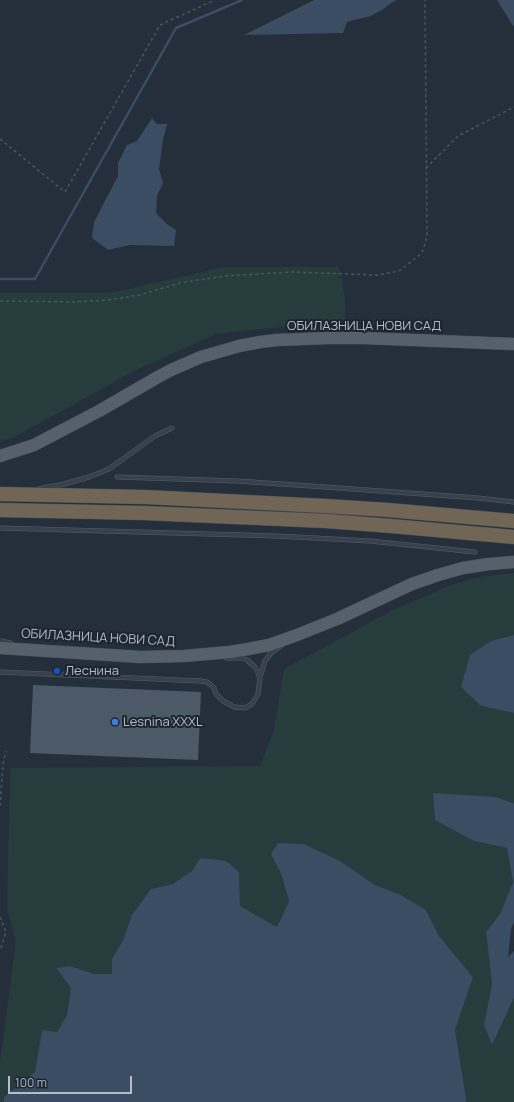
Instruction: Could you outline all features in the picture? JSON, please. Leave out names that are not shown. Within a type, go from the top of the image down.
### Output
[{"type":"highway","points":[[2,494],[146,497],[326,506],[514,521]]},
{"type":"highway","points":[[0,510],[144,512],[391,526],[514,537]]},
{"type":"main road","name":"ОБИЛАЗНИЦА НОВИ САД","points":[[0,456],[34,445],[99,412],[176,368],[201,357],[239,346],[277,340],[328,338],[378,338],[514,344]]},
{"type":"main road","name":"ОБИЛАЗНИЦА НОВИ САД","points":[[0,648],[141,657],[184,656],[248,650],[290,638],[337,619],[412,584],[438,575],[463,568],[514,562]]},
{"type":"lane","points":[[2,494],[64,484],[110,469],[156,436],[172,428]]},
{"type":"lane","points":[[117,477],[214,480],[318,486],[514,502]]},
{"type":"lane","points":[[0,528],[277,536],[370,541],[475,552]]},
{"type":"lane","points":[[0,672],[201,681],[207,682],[211,685],[216,694],[223,701],[230,706],[240,709],[249,707],[256,699],[260,688],[260,677],[265,661],[290,638]]},
{"type":"lane","points":[[0,641],[73,652]]},
{"type":"lane","points":[[213,654],[219,657],[241,658],[247,660],[255,667],[260,677]]},
{"type":"path","points":[[0,139],[65,192],[160,25],[215,0]]},
{"type":"path","points":[[0,301],[73,302],[108,300],[140,295],[180,283],[225,276],[291,272],[378,275],[399,271],[422,253],[427,237],[425,0]]},
{"type":"path","points":[[426,168],[458,136],[514,106]]},
{"type":"path","points":[[0,806],[3,764],[6,751]]},
{"type":"path","points":[[0,917],[6,932],[0,951]]},
{"type":"green space","points":[[224,267],[339,267],[345,298],[345,320],[216,334],[136,370],[13,438],[0,441],[0,293],[110,293]]},
{"type":"green space","points":[[514,573],[514,635],[491,641],[481,706],[514,713],[514,803],[495,797],[474,841],[507,848],[513,882],[500,914],[486,932],[492,984],[484,1025],[492,1045],[514,998],[514,1102],[466,1102],[455,1030],[473,977],[439,936],[426,910],[401,895],[375,885],[340,861],[304,844],[278,843],[271,854],[281,874],[289,901],[277,927],[240,906],[239,872],[200,858],[192,871],[173,884],[151,889],[132,915],[123,940],[112,959],[112,974],[94,974],[70,966],[56,968],[71,988],[67,1015],[57,1032],[42,1030],[35,1072],[4,1097],[4,1102],[0,1102],[0,1062],[16,941],[7,910],[10,768],[260,766],[274,730],[284,669],[393,610],[454,584],[480,577]]},
{"type":"water","points":[[314,0],[397,0],[371,16],[347,22],[343,33],[244,35]]},
{"type":"water","points":[[497,0],[514,0],[513,26]]},
{"type":"water","points":[[152,118],[157,124],[167,124],[159,169],[163,183],[157,196],[156,213],[167,224],[176,230],[174,246],[130,245],[108,250],[92,238],[94,222],[118,176],[118,163],[127,145],[137,141]]},
{"type":"water","points":[[514,635],[514,713],[481,706],[461,687],[470,655],[491,641]]},
{"type":"water","points":[[433,793],[495,797],[514,803],[514,922],[511,929],[508,957],[514,951],[514,998],[492,1045],[484,1025],[492,984],[486,932],[500,914],[513,882],[507,848],[474,841],[435,820]]},
{"type":"water","points":[[278,843],[304,844],[340,861],[375,885],[401,895],[426,910],[439,936],[473,977],[455,1030],[466,1102],[4,1102],[4,1097],[35,1072],[42,1030],[57,1032],[67,1015],[71,988],[56,968],[70,966],[94,974],[112,974],[112,959],[123,940],[132,915],[151,889],[173,884],[192,871],[200,858],[226,861],[239,872],[240,906],[277,927],[289,901],[281,874],[271,854]]},
{"type":"building","name":"Lesnina XXXL","points":[[33,685],[201,692],[198,760],[30,753]]},
{"type":"waterway","points":[[0,279],[35,279],[176,28],[242,0]]},
{"type":"place","name":"Леснина","points":[[57,671]]},
{"type":"place","name":"Lesnina XXXL","points":[[115,722]]}]
